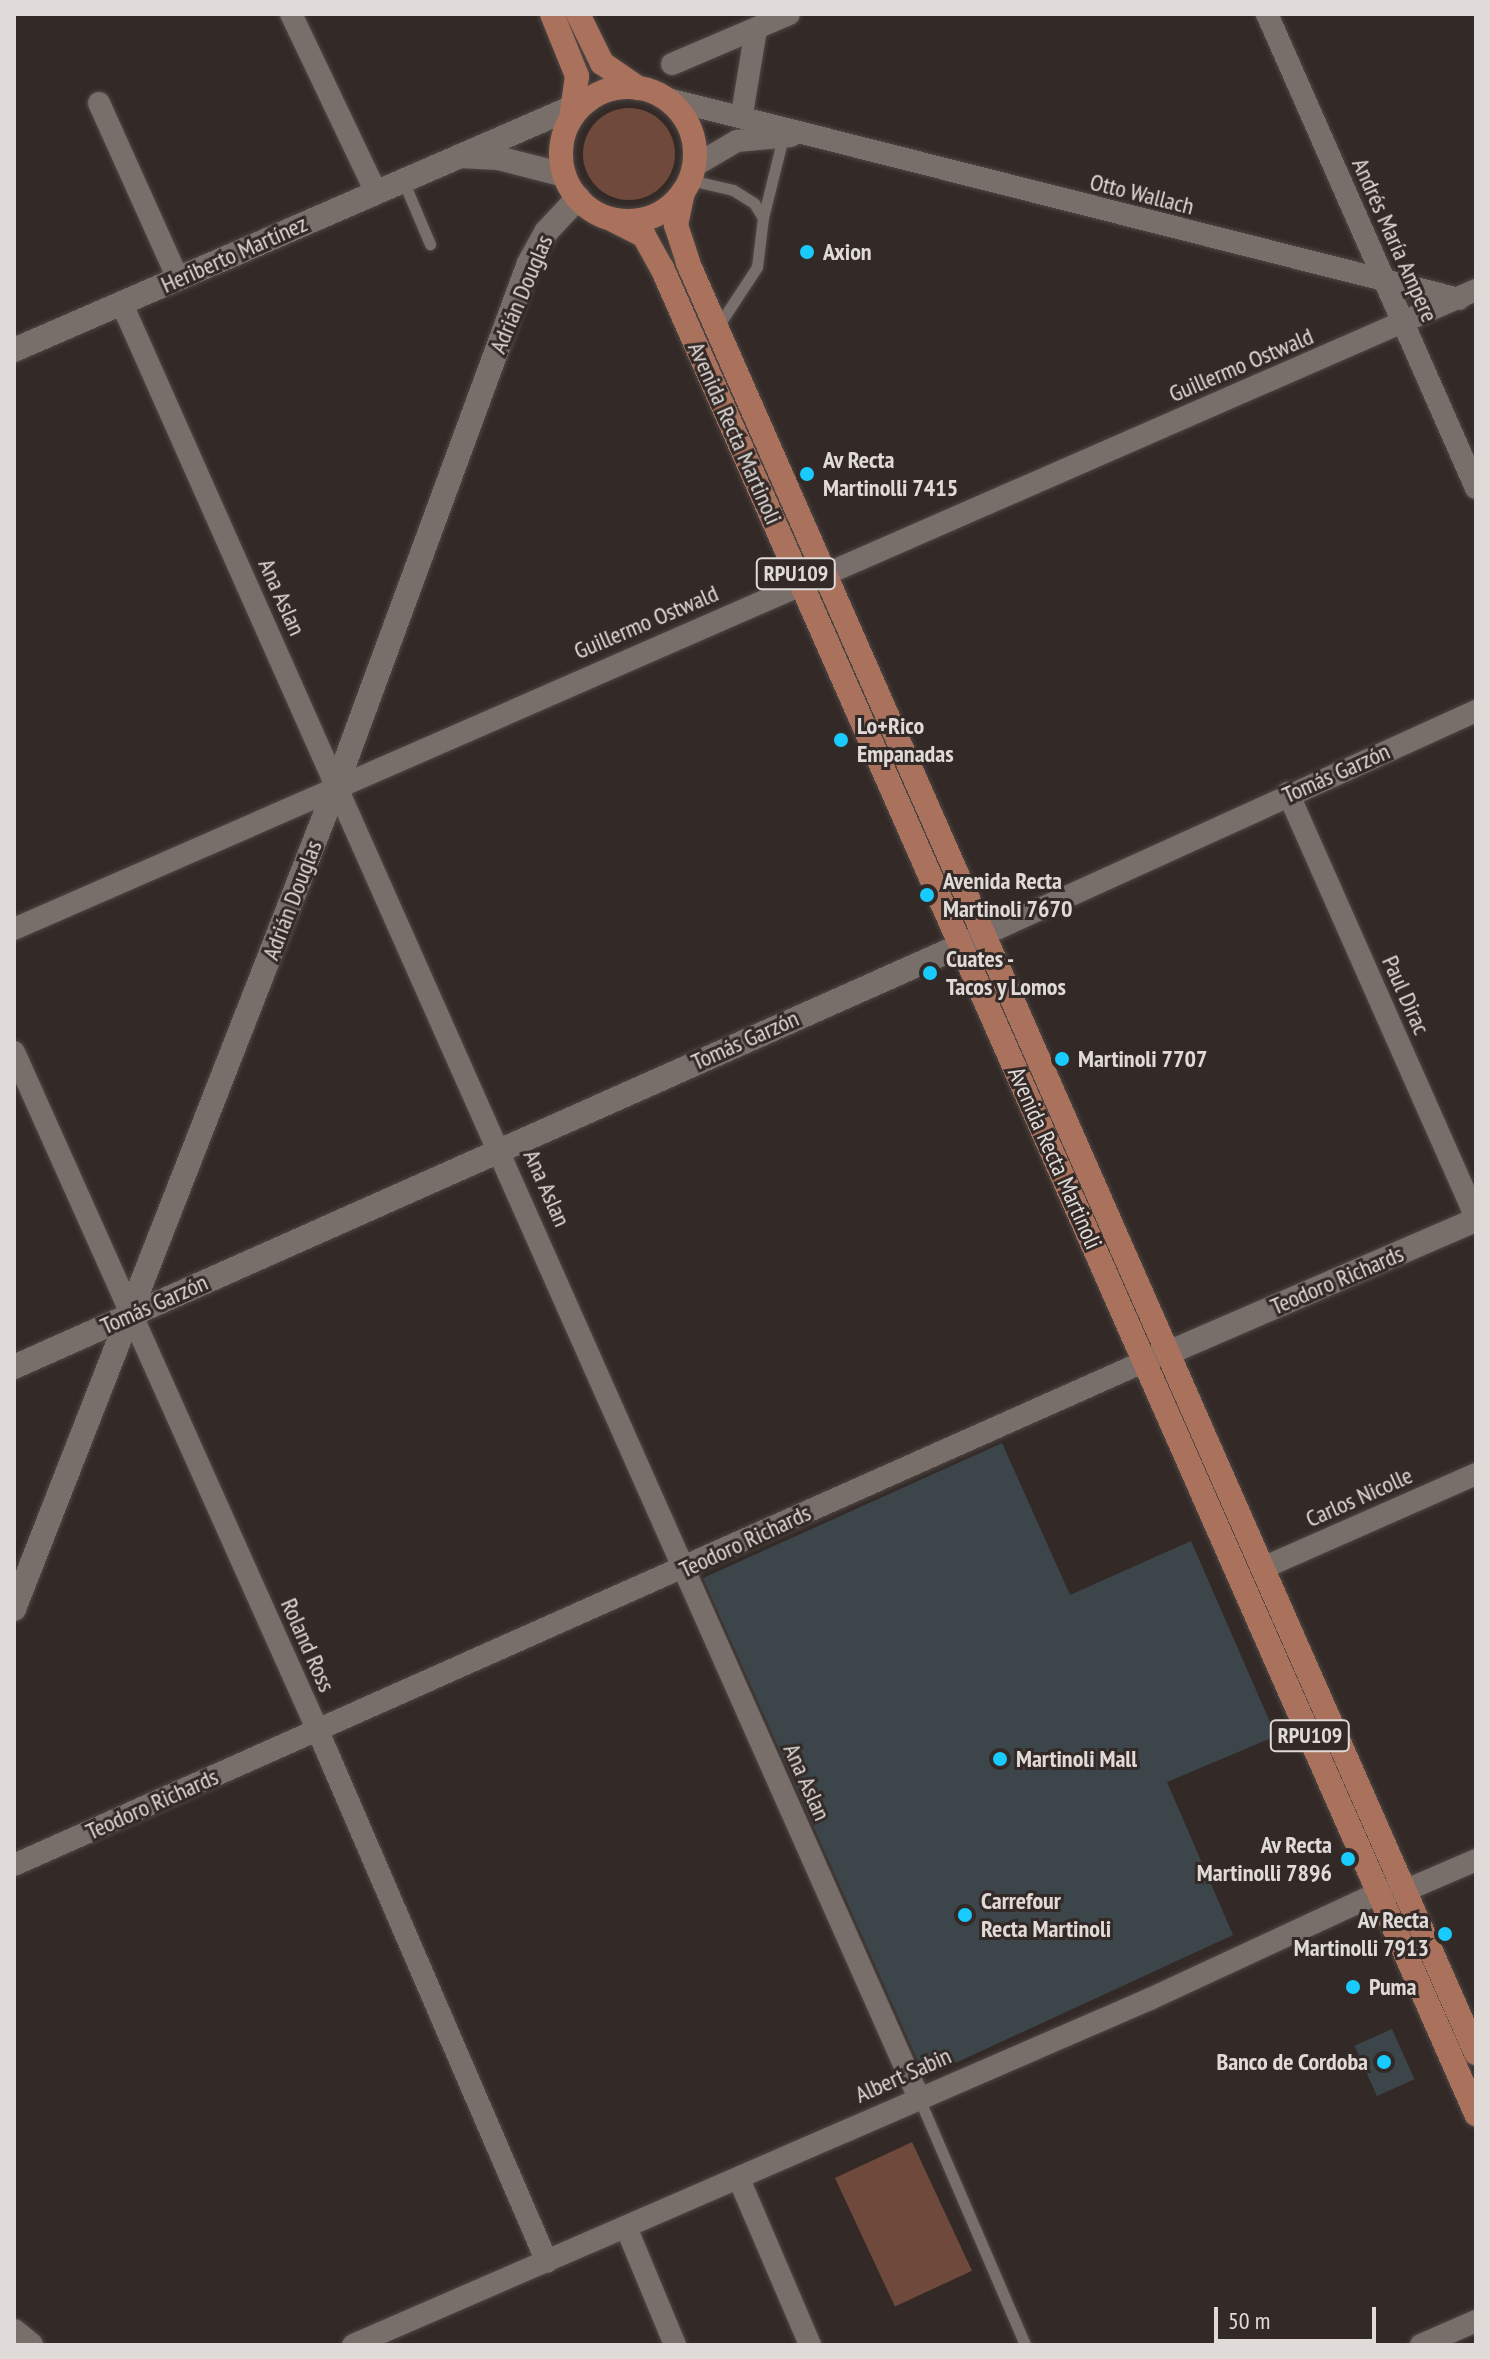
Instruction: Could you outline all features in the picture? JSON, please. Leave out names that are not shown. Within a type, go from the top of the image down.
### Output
[{"type":"main road","points":[[552,14],[577,76],[577,109],[562,147],[564,175]]},
{"type":"main road","points":[[578,14],[602,63],[638,88],[664,98]]},
{"type":"main road","points":[[577,109],[605,91],[638,88]]},
{"type":"main road","name":"RPU109","points":[[664,98],[691,134],[689,179]]},
{"type":"main road","name":"RPU109","points":[[564,175],[578,198],[613,220]]},
{"type":"main road","points":[[613,220],[661,213],[689,179]]},
{"type":"main road","name":"Avenida Recta Martinoli","points":[[689,179],[676,213],[678,235],[812,579]]},
{"type":"main road","name":"Avenida Recta Martinoli","points":[[613,220],[636,229],[652,247],[812,579],[1392,1892],[1476,2053]]},
{"type":"main road","name":"Avenida Recta Martinoli","points":[[1156,1355],[1263,1568],[1392,1892],[1476,2114]]},
{"type":"street","points":[[291,14],[375,190]]},
{"type":"street","points":[[672,64],[789,14]]},
{"type":"street","name":"Andrés María Ampere","points":[[1267,14],[1476,488]]},
{"type":"street","points":[[742,114],[756,29]]},
{"type":"street","name":"Otto Wallach","points":[[664,98],[742,114],[790,136],[1385,281],[1469,297]]},
{"type":"street","points":[[99,103],[178,279]]},
{"type":"street","name":"Heriberto Martínez","points":[[14,350],[454,155],[577,109]]},
{"type":"street","name":"Otto Wallach","points":[[689,179],[737,141],[790,136]]},
{"type":"street","name":"Heriberto Martínez","points":[[454,155],[498,158],[564,175]]},
{"type":"street","name":"Adrián Douglas","points":[[14,1609],[337,784],[529,263],[546,232],[578,198]]},
{"type":"street","name":"Guillermo Ostwald","points":[[14,929],[337,784],[1469,297]]},
{"type":"street","name":"Ana Aslan","points":[[122,304],[500,1147],[918,2096]]},
{"type":"street","name":"Tomás Garzón","points":[[14,1367],[500,1147],[972,940],[1288,793],[1476,711]]},
{"type":"street","name":"Paul Dirac","points":[[1288,793],[1476,1219]]},
{"type":"street","name":"Roland Ross","points":[[14,1052],[318,1731],[547,2262]]},
{"type":"street","name":"Teodoro Richards","points":[[14,1865],[685,1569],[1156,1355],[1476,1219]]},
{"type":"street","name":"Carlos Nicolle","points":[[1263,1568],[1476,1474]]},
{"type":"street","name":"Albert Sabin","points":[[353,2345],[739,2179],[918,2096],[1150,1999],[1392,1892],[1476,1860]]},
{"type":"street","points":[[739,2179],[810,2345]]},
{"type":"street","points":[[626,2227],[675,2345]]},
{"type":"street","points":[[1421,2345],[1476,2321]]},
{"type":"street","points":[[14,2331],[31,2345]]},
{"type":"lane","points":[[716,328],[757,267],[764,245],[763,218],[790,136]]},
{"type":"lane","points":[[401,178],[430,244]]},
{"type":"lane","points":[[689,179],[733,190],[754,203],[763,218]]},
{"type":"lane","points":[[918,2096],[1025,2345]]},
{"type":"shaded area","points":[[629,108],[647,111],[662,121],[672,136],[675,154],[672,172],[662,187],[647,197],[629,200],[611,197],[596,187],[586,172],[583,154],[586,136],[596,121],[611,111]]},
{"type":"shaded area","points":[[912,2142],[972,2271],[895,2307],[835,2178]]},
{"type":"building","name":"Martinoli Mall","points":[[1002,1443],[1070,1595],[1191,1541],[1276,1736],[1167,1782],[1233,1935],[925,2077],[703,1578]]},
{"type":"building","name":"Banco de Cordoba","points":[[1392,2029],[1414,2079],[1377,2096],[1355,2046]]},
{"type":"place","name":"Axion","points":[[807,252]]},
{"type":"place","name":"Av Recta Martinolli 7415","points":[[807,474]]},
{"type":"place","name":"Lo+Rico Empanadas","points":[[841,740]]},
{"type":"place","name":"Avenida Recta Martinoli 7670","points":[[927,895]]},
{"type":"place","name":"Cuates - Tacos y Lomos","points":[[930,973]]},
{"type":"place","name":"Martinoli 7707","points":[[1062,1059]]},
{"type":"place","name":"Martinoli Mall","points":[[1000,1759]]},
{"type":"place","name":"Av Recta Martinolli 7896","points":[[1348,1859]]},
{"type":"place","name":"Carrefour Recta Martinoli","points":[[965,1915]]},
{"type":"place","name":"Av Recta Martinolli 7913","points":[[1445,1934]]},
{"type":"place","name":"Puma","points":[[1353,1987]]},
{"type":"place","name":"Banco de Cordoba","points":[[1384,2062]]}]
